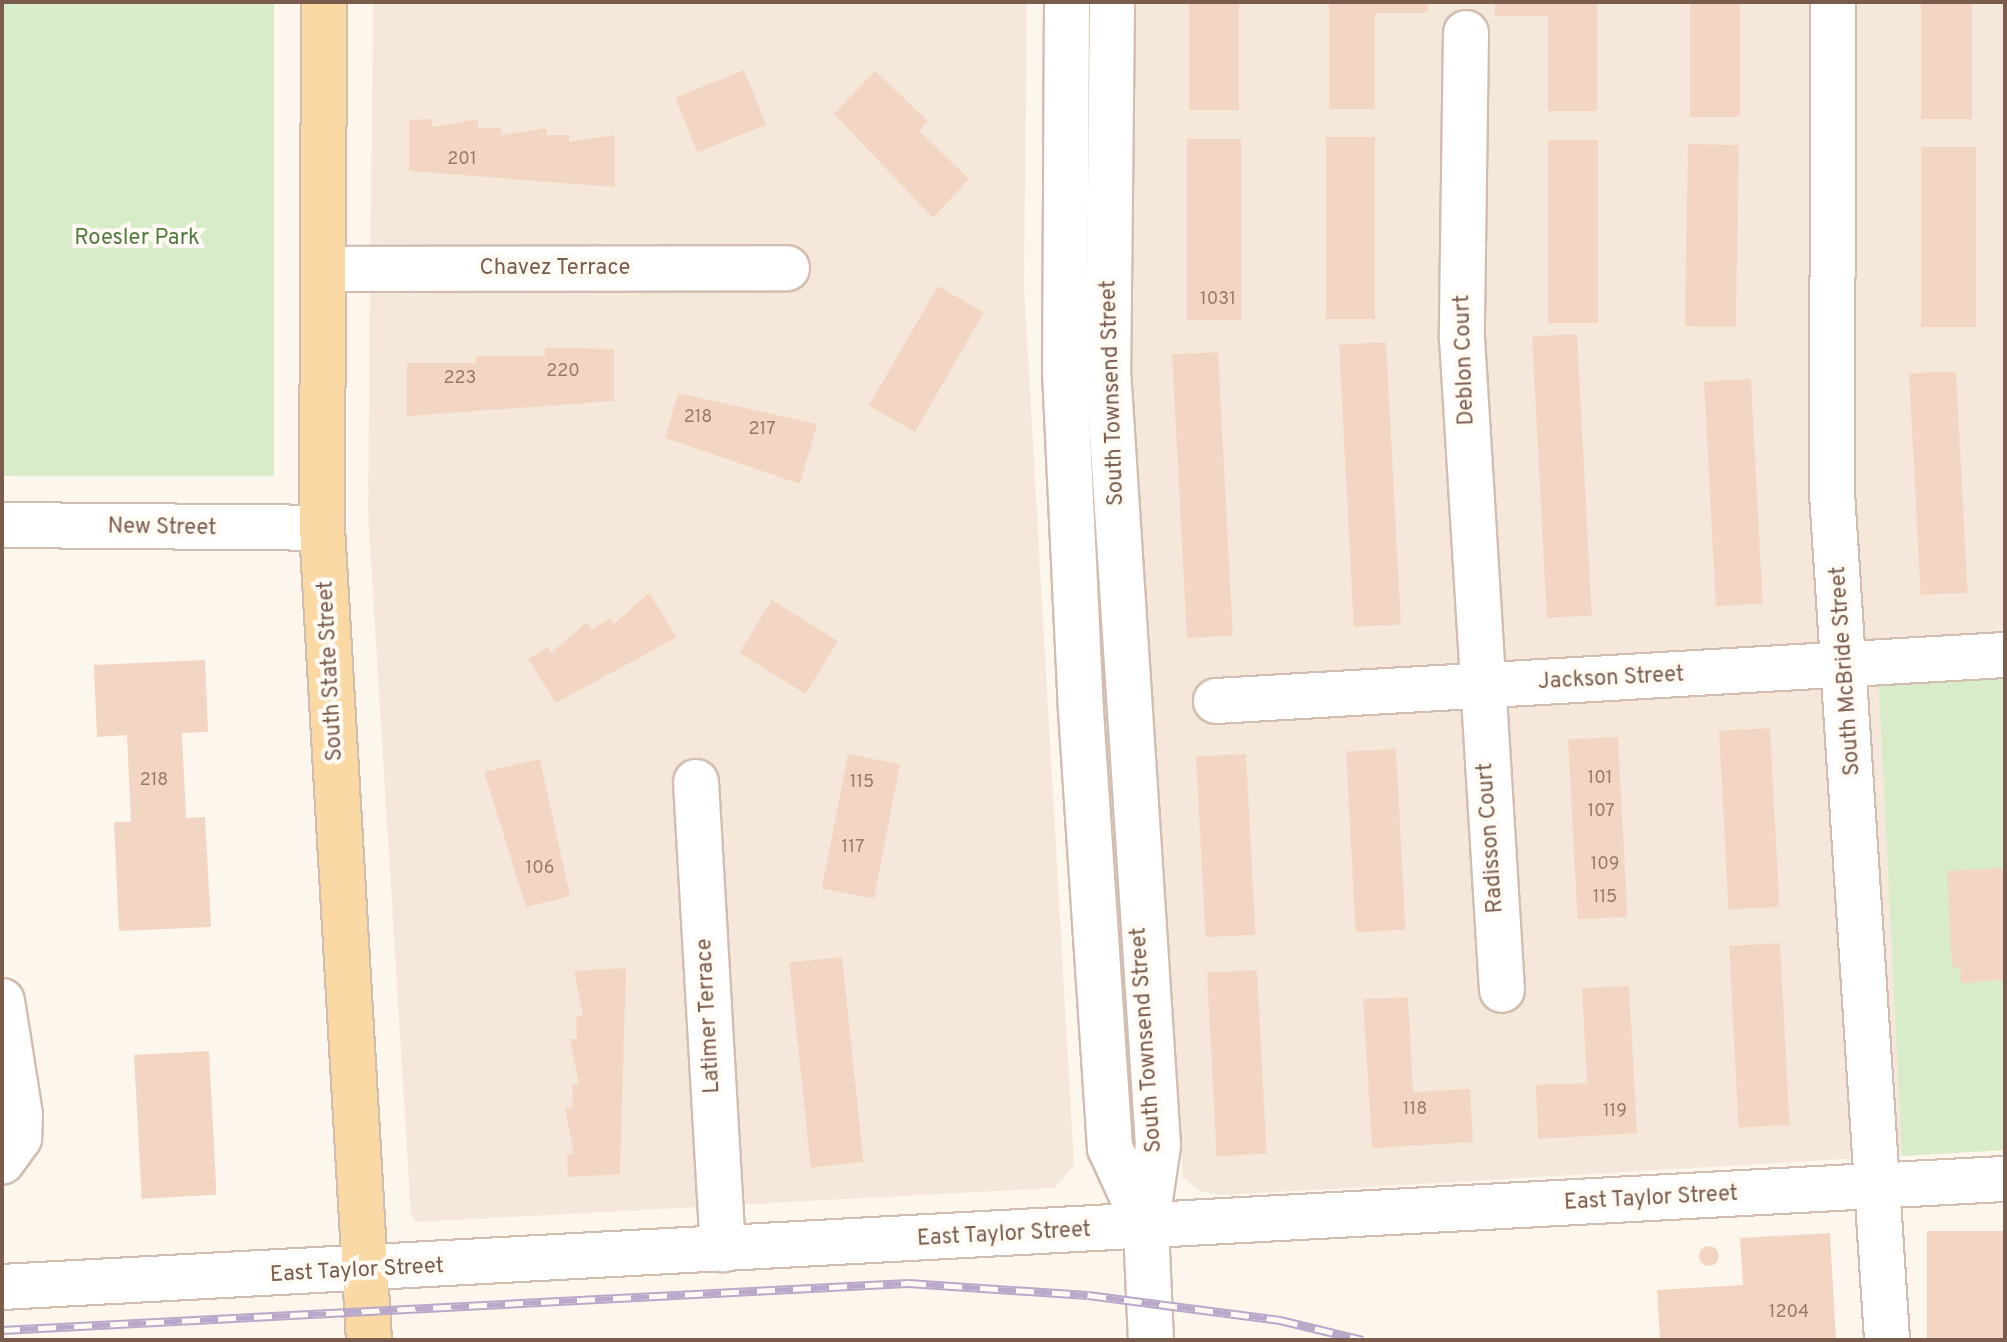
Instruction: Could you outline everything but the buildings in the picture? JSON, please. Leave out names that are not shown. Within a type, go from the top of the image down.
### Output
[{"type":"main road","name":"South State Street","points":[[324,2],[322,528],[369,1340]]},
{"type":"street","name":"South Townsend Street","points":[[1067,2],[1066,275],[1081,711],[1110,1148],[1146,1227]]},
{"type":"street","name":"South Townsend Street","points":[[1112,2],[1109,277],[1126,711],[1158,1145],[1146,1227]]},
{"type":"street","name":"South McBride Street","points":[[1833,2],[1830,427],[1887,1340]]},
{"type":"street","name":"Deblon Court","points":[[1466,33],[1462,338],[1479,687]]},
{"type":"street","name":"Chavez Terrace","points":[[323,269],[787,268]]},
{"type":"street","points":[[1066,275],[1109,277]]},
{"type":"street","name":"New Street","points":[[2,525],[322,528]]},
{"type":"street","name":"Jackson Street","points":[[1216,701],[2005,655]]},
{"type":"street","name":"Radisson Court","points":[[1479,687],[1502,990]]},
{"type":"street","points":[[1081,711],[1126,711]]},
{"type":"street","name":"Latimer Terrace","points":[[696,782],[723,1249]]},
{"type":"street","points":[[2,1001],[20,1115],[19,1138],[2,1161]]},
{"type":"street","name":"East Taylor Street","points":[[2,1287],[366,1271],[2005,1179]]},
{"type":"street","points":[[1146,1227],[1151,1340]]},
{"type":"shaded area","points":[[373,2],[1027,2],[1024,285],[1074,1165],[1055,1188],[417,1222],[411,1215],[368,513]]},
{"type":"shaded area","points":[[1136,2],[2005,2],[2005,1150],[1226,1195],[1201,1192],[1183,1177],[1149,736],[1131,337]]},
{"type":"green space","name":"Roesler Park","points":[[2,2],[274,2],[274,476],[2,476]]},
{"type":"green space","points":[[2005,679],[2005,1150],[1902,1156],[1879,686]]},
{"type":"railway","points":[[2,1330],[908,1283],[1088,1295],[1280,1320],[1363,1340]]}]
